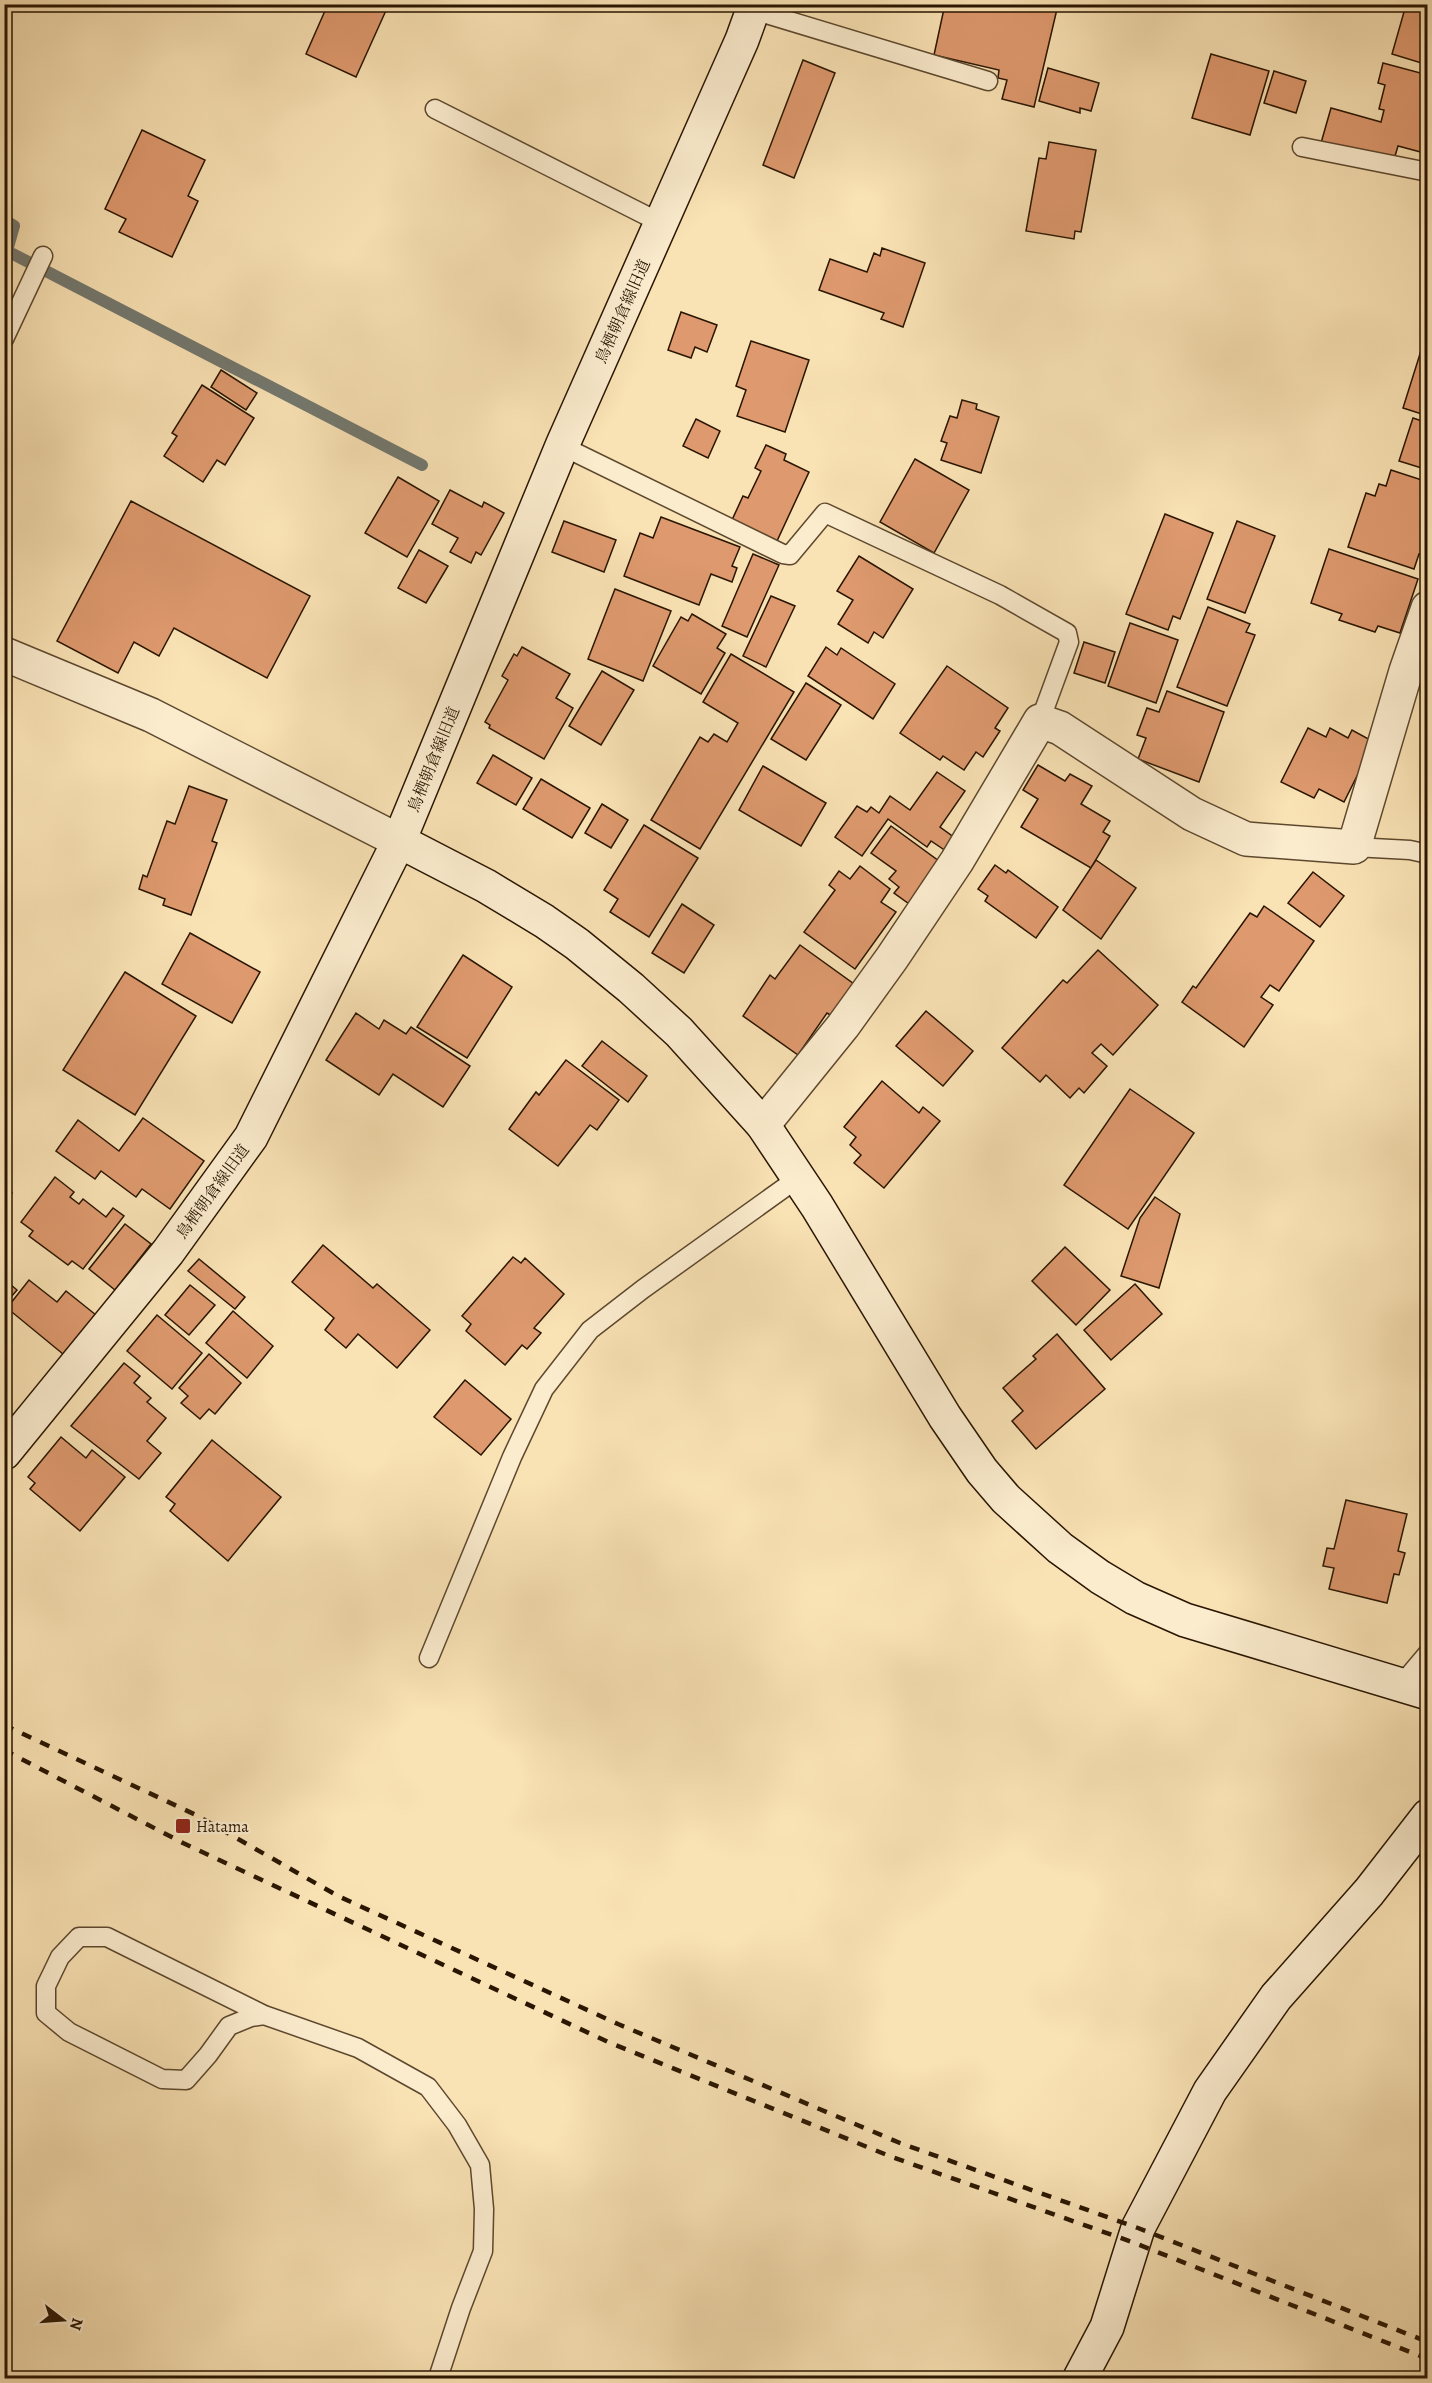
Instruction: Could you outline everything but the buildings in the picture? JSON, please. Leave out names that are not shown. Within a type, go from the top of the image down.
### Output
[{"type":"street","name":"鳥栖朝倉線旧道","points":[[4,1453],[168,1252],[251,1137],[399,841],[562,446],[742,40],[754,7]]},
{"type":"street","points":[[763,1125],[843,1026],[898,948],[957,861],[1040,721],[1059,728],[1192,814],[1246,838],[1354,847],[1406,671],[1428,608]]},
{"type":"street","points":[[4,654],[151,715],[486,886],[577,944],[631,988],[679,1032],[763,1125],[945,1417],[982,1471],[1006,1499],[1060,1548],[1100,1577],[1135,1598],[1185,1620],[1414,1689]]},
{"type":"street","points":[[1080,2379],[1107,2326],[1138,2228],[1210,2091],[1276,1997],[1369,1892],[1428,1816]]},
{"type":"lane","points":[[754,7],[988,81]]},
{"type":"lane","points":[[435,109],[661,223]]},
{"type":"lane","points":[[1302,147],[1428,172]]},
{"type":"lane","points":[[4,339],[43,256]]},
{"type":"lane","points":[[562,446],[783,554],[790,555],[825,513],[1000,595],[1066,633],[1069,642],[1040,721]]},
{"type":"lane","points":[[1354,847],[1410,850],[1428,854]]},
{"type":"lane","points":[[429,1658],[512,1457],[544,1389],[590,1330],[643,1289],[798,1178]]},
{"type":"lane","points":[[1414,1689],[1428,1653]]},
{"type":"lane","points":[[264,2015],[251,2017],[229,2026],[186,2080],[162,2079],[69,2032],[46,2013],[46,1986],[60,1957],[79,1937],[107,1937],[264,2015],[358,2048],[428,2087],[457,2125],[480,2165],[484,2210],[483,2251],[461,2308],[438,2379]]},
{"type":"waterway","points":[[4,220],[14,226],[7,251],[422,465]]},
{"type":"railway","points":[[4,1725],[196,1815],[338,1896],[618,2024],[900,2143],[1138,2228],[1428,2342]]},
{"type":"railway","points":[[4,1750],[183,1843],[608,2042],[892,2157],[1132,2242],[1428,2359]]},
{"type":"place","name":"Hatama","points":[[183,1826]]}]
